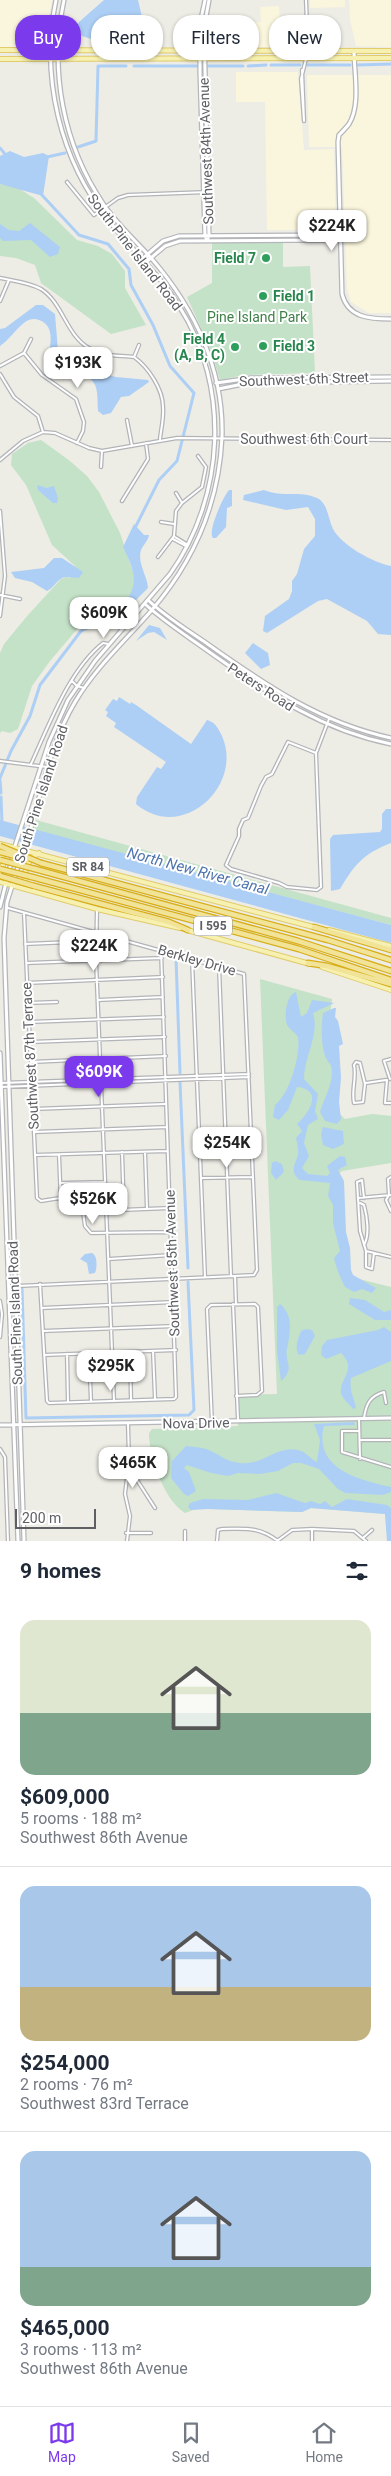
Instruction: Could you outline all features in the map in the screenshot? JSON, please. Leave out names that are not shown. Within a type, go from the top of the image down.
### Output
[{"type":"highway","name":"I 595","points":[[0,848],[40,863],[391,959]]},
{"type":"highway","points":[[0,860],[306,944],[391,971]]},
{"type":"highway","name":"I 595","points":[[0,869],[299,949],[391,980]]},
{"type":"highway","points":[[0,875],[33,888],[169,922],[188,930]]},
{"type":"highway","points":[[314,927],[391,950]]},
{"type":"highway","points":[[308,963],[326,966],[391,984]]},
{"type":"main road","name":"South Pine Island Road","points":[[53,15],[56,0]]},
{"type":"main road","name":"South Pine Island Road","points":[[61,15],[64,0]]},
{"type":"main road","points":[[201,15],[205,0]]},
{"type":"main road","points":[[206,15],[209,0]]},
{"type":"main road","points":[[0,50],[15,50]]},
{"type":"main road","points":[[81,50],[173,51]]},
{"type":"main road","points":[[341,50],[391,51]]},
{"type":"main road","points":[[354,50],[355,105],[349,125],[338,135],[342,294],[348,308],[361,317],[391,319]]},
{"type":"main road","points":[[81,58],[173,59]]},
{"type":"main road","points":[[341,58],[391,58]]},
{"type":"main road","points":[[0,59],[15,59]]},
{"type":"main road","name":"South Pine Island Road","points":[[0,907],[21,823],[56,724],[78,685],[179,562],[197,526],[209,490],[218,438],[207,369],[200,347],[184,315],[171,294],[101,210],[80,177],[67,149],[55,103],[51,60]]},
{"type":"main road","name":"South Pine Island Road","points":[[24,1541],[5,981],[4,938],[6,907],[11,885],[25,848],[62,727],[84,688],[100,667],[152,610],[186,565],[198,542],[210,512],[215,490],[218,438],[218,388],[205,344],[190,312],[168,278],[106,207],[89,180],[71,140],[61,105],[58,60]]},
{"type":"main road","name":"Southwest 84th Avenue","points":[[202,60],[206,135],[207,240]]},
{"type":"main road","name":"Southwest 84th Avenue","points":[[202,60],[206,192]]},
{"type":"main road","points":[[206,135],[203,139],[206,158]]},
{"type":"main road","points":[[142,259],[170,238],[336,235],[341,238]]},
{"type":"main road","points":[[307,240],[308,236]]},
{"type":"main road","points":[[145,263],[150,257],[172,243],[207,240],[336,240],[341,238]]},
{"type":"main road","points":[[184,315],[190,312]]},
{"type":"main road","name":"Southwest 6th Street","points":[[216,383],[251,378],[391,376]]},
{"type":"main road","name":"Southwest 6th Street","points":[[218,388],[248,383],[391,381]]},
{"type":"main road","points":[[197,526],[195,534],[198,542]]},
{"type":"main road","name":"Peters Road","points":[[148,600],[271,688],[329,719],[391,738]]},
{"type":"main road","name":"Peters Road","points":[[145,604],[266,693],[327,725],[391,744]]},
{"type":"main road","points":[[0,848],[4,862],[0,875]]},
{"type":"main road","name":"SR 84","points":[[0,848],[25,848],[314,927],[391,946]]},
{"type":"main road","points":[[33,888],[25,882],[26,868],[30,859],[39,853]]},
{"type":"main road","points":[[0,882],[33,888],[97,909],[188,930],[308,963],[391,990]]},
{"type":"main road","points":[[0,929],[4,938]]},
{"type":"main road","name":"South Pine Island Road","points":[[0,1053],[18,1541]]},
{"type":"main road","name":"Nova Drive","points":[[0,1426],[391,1418]]},
{"type":"street","points":[[306,0],[307,15]]},
{"type":"street","points":[[303,95],[304,120],[303,95],[302,70],[304,60]]},
{"type":"street","points":[[67,182],[94,215],[128,195],[206,192]]},
{"type":"street","points":[[0,278],[27,283],[43,290],[55,304],[74,336],[90,349],[108,355],[134,357],[144,364],[161,395],[164,414],[160,439]]},
{"type":"street","points":[[0,302],[9,280]]},
{"type":"street","points":[[0,366],[24,353],[31,339]]},
{"type":"street","points":[[134,357],[140,345]]},
{"type":"street","points":[[24,353],[42,375],[76,399],[84,422],[83,431],[77,443]]},
{"type":"street","points":[[0,374],[14,397],[38,416],[44,432]]},
{"type":"street","points":[[127,420],[132,446]]},
{"type":"street","points":[[0,460],[23,441],[44,432],[55,433],[88,448],[102,451],[101,467]]},
{"type":"street","name":"Southwest 6th Court","points":[[102,451],[160,439],[176,438],[391,440]]},
{"type":"street","points":[[122,501],[148,459],[149,453],[146,443]]},
{"type":"street","points":[[158,557],[173,538],[176,511],[182,503],[202,487],[206,467],[198,456]]},
{"type":"street","points":[[176,493],[182,503]]},
{"type":"street","points":[[0,511],[5,563],[4,596],[0,616]]},
{"type":"street","points":[[161,522],[174,524]]},
{"type":"street","points":[[173,538],[187,546]]},
{"type":"street","points":[[0,595],[20,599]]},
{"type":"street","points":[[31,764],[72,681],[96,649],[103,643],[110,645]]},
{"type":"street","points":[[72,681],[84,688]]},
{"type":"street","points":[[316,754],[288,742],[272,774],[266,777],[261,786],[248,818],[243,820],[238,829],[239,836],[226,865],[231,869],[280,883],[287,887],[317,890],[321,886],[316,754],[329,719]]},
{"type":"street","points":[[1,761],[49,767]]},
{"type":"street","name":"Berkley Drive","points":[[6,907],[162,949],[244,974],[249,1075]]},
{"type":"street","points":[[97,909],[95,932],[114,1400]]},
{"type":"street","name":"Southwest 87th Terrace","points":[[24,912],[38,1200],[60,1198]]},
{"type":"street","points":[[25,944],[96,940]]},
{"type":"street","name":"Southwest 85th Avenue","points":[[155,1399],[176,1397],[176,1350],[165,1104],[166,1056],[162,949]]},
{"type":"street","points":[[26,963],[162,958]]},
{"type":"street","points":[[192,959],[205,1277]]},
{"type":"street","points":[[219,966],[231,1276]]},
{"type":"street","points":[[26,983],[163,977]]},
{"type":"street","points":[[0,981],[5,981]]},
{"type":"street","points":[[98,1000],[164,997]]},
{"type":"street","points":[[27,1003],[57,1002]]},
{"type":"street","points":[[28,1022],[164,1017]]},
{"type":"street","points":[[29,1042],[165,1037]]},
{"type":"street","points":[[30,1062],[166,1056]]},
{"type":"street","points":[[391,1059],[384,1061],[389,1079],[385,1103],[391,1103]]},
{"type":"street","points":[[356,1062],[360,1063],[365,1084],[363,1102],[354,1103],[356,1074],[354,1065],[356,1062]]},
{"type":"street","points":[[8,1084],[32,1086],[101,1081],[249,1075],[256,1273],[254,1275],[14,1286]]},
{"type":"street","points":[[365,1084],[389,1079]]},
{"type":"street","points":[[1,1085],[31,1082],[101,1081]]},
{"type":"street","points":[[33,1109],[165,1104]]},
{"type":"street","points":[[34,1132],[167,1127]]},
{"type":"street","points":[[35,1155],[168,1151]]},
{"type":"street","points":[[122,1152],[124,1210]]},
{"type":"street","points":[[145,1152],[147,1209]]},
{"type":"street","points":[[58,1154],[60,1198],[62,1204],[70,1212],[170,1208]]},
{"type":"street","points":[[202,1178],[253,1176]]},
{"type":"street","points":[[391,1177],[388,1179],[390,1195],[386,1200],[391,1211]]},
{"type":"street","points":[[364,1198],[362,1180],[357,1182],[360,1231],[366,1251],[366,1266],[372,1269],[374,1253]]},
{"type":"street","points":[[60,1183],[105,1182]]},
{"type":"street","points":[[358,1198],[390,1195]]},
{"type":"street","points":[[359,1203],[364,1205],[366,1212],[367,1239],[364,1245]]},
{"type":"street","points":[[84,1212],[86,1230],[92,1233],[171,1232]]},
{"type":"street","points":[[366,1251],[391,1256]]},
{"type":"street","points":[[109,1258],[172,1255]]},
{"type":"street","points":[[235,1276],[234,1304],[238,1422]]},
{"type":"street","points":[[40,1284],[47,1401],[155,1399],[153,1351]]},
{"type":"street","points":[[0,1301],[2,1314],[0,1337]]},
{"type":"street","points":[[42,1308],[174,1302]]},
{"type":"street","points":[[212,1423],[208,1306],[257,1305],[261,1393],[236,1396]]},
{"type":"street","points":[[43,1331],[175,1326]]},
{"type":"street","points":[[44,1355],[176,1350]]},
{"type":"street","points":[[130,1352],[131,1400]]},
{"type":"street","points":[[89,1353],[91,1401]]},
{"type":"street","points":[[67,1354],[68,1402]]},
{"type":"street","points":[[364,1418],[365,1409],[374,1396],[384,1392],[386,1403]]},
{"type":"street","points":[[359,1418],[360,1459]]},
{"type":"street","points":[[127,1541],[126,1533],[130,1516],[125,1494],[129,1461],[128,1424]]},
{"type":"street","points":[[360,1430],[342,1431],[342,1452],[391,1467]]},
{"type":"street","points":[[360,1440],[391,1440]]},
{"type":"street","points":[[1,1450],[5,1457],[8,1541]]},
{"type":"street","points":[[129,1461],[137,1480],[155,1508]]},
{"type":"street","points":[[217,1541],[218,1530],[255,1529],[266,1532],[278,1541],[292,1530],[312,1529],[348,1530],[364,1537],[366,1541]]},
{"type":"street","points":[[312,1529],[312,1541]]},
{"type":"street","points":[[185,1530],[185,1541]]},
{"type":"street","points":[[364,1537],[372,1530]]},
{"type":"street","points":[[126,1533],[152,1533]]},
{"type":"shaded area","points":[[0,0],[52,0],[49,15],[15,15],[15,47],[0,47]]},
{"type":"shaded area","points":[[310,0],[345,0],[345,7],[310,8]]},
{"type":"shaded area","points":[[349,0],[391,0],[391,47],[356,46],[350,20]]},
{"type":"shaded area","points":[[279,6],[280,15],[269,15],[269,47],[259,47],[260,7]]},
{"type":"shaded area","points":[[236,72],[298,72],[304,150],[334,149],[336,230],[267,230],[265,102],[236,102]]},
{"type":"shaded area","points":[[307,75],[391,75],[391,313],[369,313],[351,302],[347,288],[342,147],[309,147]]},
{"type":"green space","points":[[0,184],[18,188],[34,198],[77,240],[98,246],[112,254],[125,271],[125,288],[146,325],[111,334],[41,283],[35,265],[16,258],[0,256]]},
{"type":"green space","name":"Pine Island Park","points":[[212,240],[283,240],[283,267],[310,266],[315,373],[244,375],[220,380],[210,348],[187,297],[212,283]]},
{"type":"green space","points":[[41,440],[87,476],[99,492],[120,533],[133,572],[135,586],[129,597],[115,611],[78,628],[32,686],[18,729],[10,733],[2,731],[0,733],[0,653],[4,644],[61,579],[70,578],[75,566],[52,545],[26,485],[11,465],[12,454],[28,443]]},
{"type":"green space","points":[[36,820],[391,918],[391,925],[33,830]]},
{"type":"green space","points":[[260,979],[332,999],[330,1016],[336,1110],[345,1119],[372,1114],[391,1116],[391,1163],[342,1171],[336,1176],[349,1280],[355,1278],[391,1287],[391,1541],[387,1534],[385,1514],[311,1508],[302,1512],[196,1509],[185,1513],[177,1507],[164,1488],[152,1454],[149,1433],[152,1429],[238,1426],[237,1395],[277,1394]]},
{"type":"water","points":[[104,0],[138,0],[142,15],[91,15],[91,39],[82,36],[81,20]]},
{"type":"water","points":[[10,151],[24,157],[43,153],[49,156],[43,196],[0,184],[0,156]]},
{"type":"water","points":[[30,223],[60,247],[58,254],[50,257],[31,240],[3,241],[0,238],[0,224],[9,230],[19,231]]},
{"type":"water","points":[[36,305],[43,305],[55,314],[58,351],[61,358],[71,364],[85,365],[93,371],[116,377],[148,380],[149,382],[129,396],[121,397],[111,413],[103,415],[98,411],[97,389],[88,377],[74,369],[58,377],[44,372],[51,336],[45,324],[36,319],[27,321],[0,346],[0,329],[5,328]]},
{"type":"water","points":[[37,485],[47,488],[54,486],[58,498],[57,503],[53,503],[38,490]]},
{"type":"water","points":[[229,490],[232,490],[232,506],[227,508],[226,527],[216,538],[213,538],[212,529],[214,522]]},
{"type":"water","points":[[264,490],[278,494],[304,494],[321,500],[333,529],[343,541],[367,557],[391,566],[391,635],[378,634],[367,621],[327,599],[318,601],[267,633],[263,631],[265,616],[289,599],[292,591],[292,581],[297,574],[304,549],[315,536],[315,519],[308,507],[286,510],[243,500],[244,495]]},
{"type":"water","points":[[134,524],[144,535],[149,535],[140,555],[148,588],[118,618],[115,617],[117,610],[130,595],[133,588],[132,568],[123,547]]},
{"type":"water","points":[[54,558],[62,558],[83,572],[79,578],[63,578],[47,591],[32,582],[15,578],[11,572],[44,568]]},
{"type":"water","points":[[149,625],[160,628],[167,640],[154,632],[148,633],[136,641]]},
{"type":"water","points":[[253,643],[268,653],[270,665],[261,669],[245,653]]},
{"type":"water","points":[[119,697],[130,704],[131,702],[136,705],[191,744],[207,720],[216,726],[222,736],[227,755],[224,773],[217,790],[204,803],[189,813],[172,817],[154,814],[136,804],[137,797],[157,767],[161,769],[166,762],[114,727],[116,723],[106,716],[108,712],[105,710],[113,699],[117,701]]},
{"type":"water","points":[[386,809],[391,809],[391,843],[373,851],[355,866],[340,889],[331,891],[330,839],[333,835],[380,832],[382,829],[382,814]]},
{"type":"water","points":[[0,820],[391,925],[391,943],[0,836]]},
{"type":"water","points":[[296,992],[301,1017],[307,1013],[312,1000],[334,1003],[313,1013],[315,1029],[306,1062],[304,1079],[318,1094],[315,1111],[318,1119],[308,1125],[304,1143],[309,1156],[302,1168],[308,1174],[327,1176],[330,1173],[327,1166],[340,1156],[345,1157],[347,1165],[338,1170],[344,1181],[346,1232],[350,1248],[351,1270],[353,1275],[376,1288],[372,1293],[362,1289],[354,1292],[345,1287],[338,1272],[334,1258],[340,1251],[333,1223],[333,1205],[328,1196],[330,1183],[300,1180],[294,1171],[298,1155],[296,1138],[302,1131],[297,1124],[306,1114],[312,1102],[310,1092],[297,1087],[288,1110],[279,1120],[273,1117],[275,1105],[285,1093],[293,1074],[298,1054],[298,1037],[287,1025],[286,1016],[288,1001]]},
{"type":"water","points":[[336,1008],[335,1017],[338,1021],[343,1044],[339,1046],[341,1078],[339,1102],[341,1119],[337,1124],[325,1121],[320,1112],[332,1078],[331,1066],[323,1046],[322,1018],[323,1013]]},
{"type":"water","points":[[323,1127],[343,1131],[344,1144],[333,1149],[323,1145],[321,1134]]},
{"type":"water","points":[[275,1161],[282,1164],[284,1172],[276,1180],[271,1173],[272,1163]]},
{"type":"water","points":[[92,1253],[96,1259],[96,1268],[95,1273],[89,1274],[87,1263],[80,1259],[85,1254]]},
{"type":"water","points":[[350,1298],[365,1300],[384,1312],[391,1310],[391,1320],[375,1320],[349,1304]]},
{"type":"water","points":[[280,1304],[287,1314],[290,1325],[286,1354],[289,1369],[281,1381],[277,1351],[277,1307]]},
{"type":"water","points":[[384,1327],[391,1332],[391,1361],[351,1378],[351,1390],[356,1408],[353,1409],[341,1393],[348,1369],[346,1359],[341,1353],[326,1359],[321,1355],[322,1346],[327,1340],[378,1330]]},
{"type":"water","points":[[306,1329],[312,1330],[315,1336],[305,1354],[299,1355],[297,1349],[298,1340],[301,1331]]},
{"type":"water","points":[[354,1422],[355,1425],[324,1426],[322,1441],[325,1453],[341,1470],[365,1481],[391,1487],[391,1492],[383,1495],[345,1493],[338,1489],[319,1469],[301,1463],[293,1463],[278,1471],[260,1474],[238,1473],[228,1476],[211,1473],[187,1465],[184,1468],[189,1472],[196,1491],[188,1496],[184,1494],[171,1478],[172,1461],[186,1446],[206,1449],[227,1460],[240,1463],[255,1462],[290,1449],[301,1451],[317,1462],[320,1440],[314,1424]]},
{"type":"water","points":[[276,1493],[305,1503],[311,1501],[320,1504],[325,1501],[332,1507],[347,1499],[387,1505],[391,1508],[391,1541],[387,1541],[385,1514],[311,1508],[302,1512],[191,1510],[188,1507],[190,1503],[203,1499],[248,1500]]},
{"type":"waterway","points":[[358,65],[391,64]]},
{"type":"waterway","points":[[248,66],[266,65]]},
{"type":"waterway","points":[[271,65],[300,65]]},
{"type":"waterway","points":[[305,65],[350,65]]},
{"type":"waterway","points":[[78,147],[96,141],[98,66],[126,66]]},
{"type":"waterway","points":[[134,66],[197,66]]},
{"type":"waterway","points":[[208,66],[243,66]]},
{"type":"waterway","points":[[0,148],[5,154]]},
{"type":"waterway","points":[[47,157],[65,153]]},
{"type":"waterway","points":[[41,194],[79,235],[108,244],[129,269],[131,285],[153,325],[170,366],[194,393],[177,461],[159,480],[135,528]]},
{"type":"waterway","points":[[0,778],[11,751],[30,716],[40,685],[81,631],[117,614]]},
{"type":"waterway","points":[[0,780],[1,793]]},
{"type":"waterway","points":[[1,797],[2,824]]},
{"type":"waterway","points":[[176,958],[180,1073]]},
{"type":"waterway","points":[[180,1082],[188,1268]]},
{"type":"waterway","points":[[22,1289],[26,1418],[189,1415],[194,1410],[188,1282]]},
{"type":"place","name":"Field 7","points":[[266,258]]},
{"type":"place","name":"Field 1","points":[[263,296]]},
{"type":"place","name":"Field 3","points":[[263,346]]},
{"type":"place","name":"Field 4 (A, B, C)","points":[[235,347]]},
{"type":"water label","name":"North New River Canal","points":[[198,871]]}]
